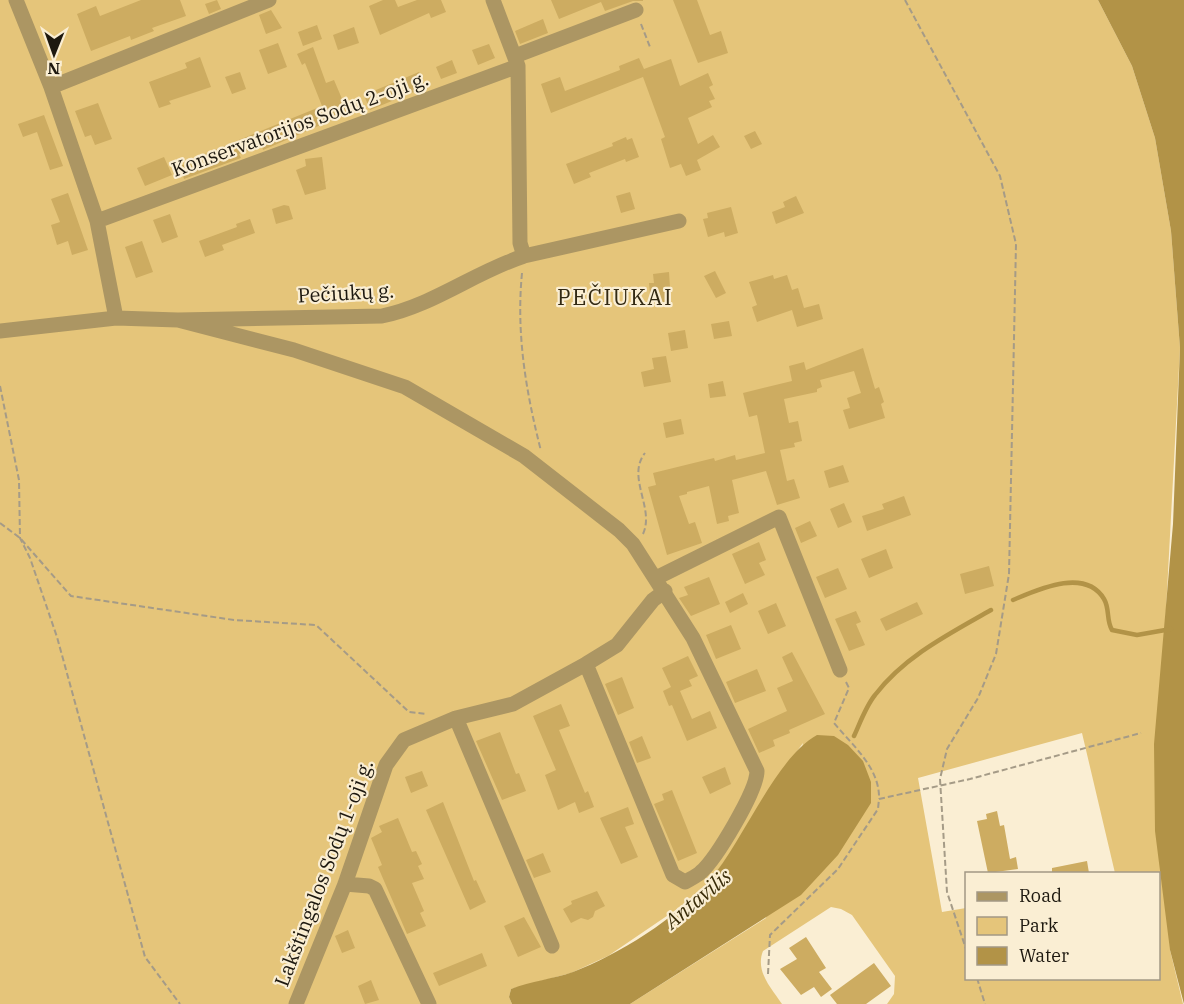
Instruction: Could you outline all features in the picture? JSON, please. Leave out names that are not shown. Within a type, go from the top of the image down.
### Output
[{"type":"street","points":[[16,0],[51,87],[97,221],[116,318]]},
{"type":"street","points":[[51,87],[269,0]]},
{"type":"street","points":[[493,0],[516,61],[520,243],[524,256]]},
{"type":"street","name":"Konservatorijos Sodų 2-oji g.","points":[[97,221],[516,61],[636,10]]},
{"type":"street","name":"Pečiukų g.","points":[[0,331],[116,318],[178,320],[382,316],[402,312],[500,264],[524,256],[678,221]]},
{"type":"street","points":[[178,320],[294,350],[405,387],[524,456],[633,544],[693,638],[756,764],[754,790],[740,816],[702,872],[685,882],[673,875],[586,664]]},
{"type":"street","points":[[656,578],[779,517],[840,670]]},
{"type":"street","name":"Lakštingalos Sodų 1-oji g.","points":[[296,1004],[345,884],[386,765],[404,740],[456,718],[513,704],[586,664],[617,645],[653,600],[664,591]]},
{"type":"street","points":[[456,718],[552,946]]},
{"type":"street","points":[[345,884],[369,886],[375,889],[429,1004]]},
{"type":"path","points":[[905,0],[1000,176],[1016,244],[1009,574],[996,654],[978,698],[947,749],[940,785],[947,892],[965,946]]},
{"type":"path","points":[[524,256],[519,306],[526,392],[547,474]]},
{"type":"path","points":[[0,386],[19,480],[20,538],[30,558],[57,637],[145,957],[180,1004]]},
{"type":"path","points":[[633,544],[646,528],[638,472],[639,461],[645,453]]},
{"type":"path","points":[[0,523],[20,538],[71,596],[234,620],[316,625],[409,712],[432,715]]},
{"type":"path","points":[[768,974],[770,935],[838,869],[879,809],[879,784],[870,766],[834,723],[849,688],[840,670]]},
{"type":"path","points":[[879,799],[1141,733]]},
{"type":"path","points":[[977,980],[985,1004]]},
{"type":"green space","points":[[0,0],[1098,0],[1132,66],[1155,138],[1171,231],[1180,348],[1165,629],[1170,950],[1183,1004],[887,1004],[894,994],[895,976],[852,915],[831,907],[763,951],[761,965],[763,972],[782,1004],[630,1004],[766,918],[803,743],[768,791],[734,849],[708,883],[680,907],[608,956],[571,973],[511,989],[509,997],[512,1004],[0,1004]],"holes":[[[1082,733],[1115,872],[1160,872],[1160,980],[965,980],[965,908],[942,912],[918,778]]]},
{"type":"water","points":[[1098,0],[1184,0],[1184,1004],[1170,950],[1155,831],[1154,744],[1173,524],[1180,348],[1171,231],[1155,138],[1132,66]]},
{"type":"water","points":[[817,735],[834,736],[848,745],[863,761],[871,782],[871,803],[838,855],[801,895],[630,1004],[512,1004],[509,997],[511,989],[573,972],[609,956],[664,922],[696,895],[722,864],[788,762],[802,746]]},
{"type":"building","points":[[141,0],[180,0],[186,16],[152,28],[154,31],[131,40],[130,36],[91,51],[77,14],[96,6],[100,16]]},
{"type":"building","points":[[217,0],[221,9],[209,14],[205,4]]},
{"type":"building","points":[[383,0],[395,0],[398,7],[417,0],[441,0],[446,12],[431,18],[429,13],[380,35],[369,6]]},
{"type":"building","points":[[551,0],[643,1],[633,1],[605,11],[601,2],[559,19]]},
{"type":"building","points":[[673,0],[697,0],[710,35],[721,31],[728,53],[698,63]]},
{"type":"building","points":[[271,10],[282,28],[266,34],[259,15]]},
{"type":"building","points":[[543,19],[548,33],[520,44],[515,31]]},
{"type":"building","points":[[317,25],[322,39],[303,46],[298,32]]},
{"type":"building","points":[[354,27],[359,43],[338,50],[333,35]]},
{"type":"building","points":[[278,43],[287,67],[268,74],[259,50]]},
{"type":"building","points":[[489,44],[495,58],[478,65],[472,50]]},
{"type":"building","points":[[313,47],[326,83],[334,80],[348,113],[263,150],[262,146],[239,154],[241,158],[184,179],[180,166],[196,161],[195,158],[322,106],[305,63],[302,65],[297,54]]},
{"type":"building","points":[[200,57],[211,87],[169,101],[171,104],[159,108],[149,82],[187,68],[185,63]]},
{"type":"building","points":[[639,58],[644,69],[671,59],[680,86],[708,73],[713,85],[709,87],[715,99],[709,101],[712,107],[688,118],[698,144],[713,135],[720,147],[697,160],[701,170],[686,176],[681,164],[670,168],[661,139],[665,137],[643,77],[551,113],[541,84],[560,77],[565,91],[620,70],[619,66]]},
{"type":"building","points":[[452,60],[457,73],[441,79],[436,67]]},
{"type":"building","points":[[240,72],[246,89],[232,94],[225,77]]},
{"type":"building","points":[[419,72],[423,82],[419,84],[421,89],[370,110],[364,95]]},
{"type":"building","points":[[98,103],[112,139],[95,145],[91,135],[85,137],[75,111]]},
{"type":"building","points":[[44,115],[63,166],[50,170],[37,132],[23,137],[18,124]]},
{"type":"building","points":[[755,131],[762,144],[751,149],[744,136]]},
{"type":"building","points":[[626,137],[627,140],[632,138],[639,157],[626,162],[625,159],[589,173],[591,177],[574,184],[566,164],[613,146],[612,143]]},
{"type":"building","points":[[164,157],[172,175],[145,186],[137,168]]},
{"type":"building","points":[[322,157],[326,189],[305,195],[296,170],[306,166],[305,159]]},
{"type":"building","points":[[630,192],[635,209],[621,213],[616,196]]},
{"type":"building","points":[[68,193],[88,250],[72,255],[68,241],[57,245],[51,225],[60,222],[51,199]]},
{"type":"building","points":[[796,196],[804,213],[776,224],[772,212],[785,207],[783,202]]},
{"type":"building","points":[[284,205],[289,206],[293,219],[276,224],[272,209]]},
{"type":"building","points":[[731,207],[738,233],[725,237],[724,232],[708,237],[703,219],[708,218],[707,213]]},
{"type":"building","points":[[170,214],[178,237],[162,243],[153,220]]},
{"type":"building","points":[[250,219],[255,233],[222,245],[224,250],[205,257],[199,241],[237,227],[236,224]]},
{"type":"building","points":[[142,241],[153,272],[136,278],[125,247]]},
{"type":"building","points":[[715,271],[726,293],[716,298],[704,276]]},
{"type":"building","points":[[669,272],[671,302],[651,304],[649,283],[654,283],[653,274]]},
{"type":"building","points":[[773,275],[774,279],[787,275],[792,290],[798,288],[804,308],[819,304],[823,319],[797,327],[792,310],[757,322],[752,307],[757,305],[749,282]]},
{"type":"building","points":[[729,321],[732,336],[714,339],[711,324]]},
{"type":"building","points":[[685,330],[688,348],[671,351],[668,333]]},
{"type":"building","points":[[863,348],[875,389],[879,387],[884,402],[881,404],[885,418],[849,429],[843,410],[850,408],[847,398],[861,393],[854,371],[820,380],[822,387],[817,389],[817,392],[784,399],[789,423],[798,421],[802,441],[794,443],[795,447],[780,450],[787,481],[794,479],[800,498],[777,505],[766,471],[732,480],[739,513],[728,516],[729,521],[717,524],[709,486],[687,492],[679,496],[689,524],[695,522],[702,543],[667,555],[648,487],[656,485],[653,473],[714,458],[715,461],[735,455],[736,460],[765,453],[757,415],[749,417],[743,393],[792,381],[789,366],[804,362],[806,370]]},
{"type":"building","points":[[666,356],[671,382],[644,387],[641,372],[654,369],[652,358]]},
{"type":"building","points":[[723,381],[726,396],[710,398],[708,384]]},
{"type":"building","points":[[681,419],[684,434],[666,438],[663,423]]},
{"type":"building","points":[[843,465],[849,482],[829,488],[824,471]]},
{"type":"building","points":[[904,496],[911,515],[867,531],[862,516],[884,509],[882,504]]},
{"type":"building","points":[[844,503],[852,522],[838,528],[830,509]]},
{"type":"building","points":[[810,521],[817,536],[801,543],[795,528]]},
{"type":"building","points":[[759,542],[766,560],[759,563],[765,575],[745,584],[732,554]]},
{"type":"building","points":[[886,549],[893,568],[869,578],[861,559]]},
{"type":"building","points":[[989,566],[994,586],[965,594],[960,574]]},
{"type":"building","points":[[838,568],[847,589],[825,598],[816,577]]},
{"type":"building","points":[[709,577],[720,604],[691,616],[679,598],[688,595],[684,587]]},
{"type":"building","points":[[743,593],[748,604],[730,613],[725,602]]},
{"type":"building","points":[[917,602],[923,614],[886,631],[880,619]]},
{"type":"building","points":[[776,603],[786,626],[768,634],[758,611]]},
{"type":"building","points":[[856,611],[861,622],[856,624],[865,645],[849,651],[835,619]]},
{"type":"building","points":[[731,625],[741,649],[716,659],[706,635]]},
{"type":"building","points":[[792,652],[825,714],[789,730],[790,733],[773,740],[775,746],[759,753],[748,729],[787,711],[777,688],[793,681],[782,657]]},
{"type":"building","points":[[688,656],[698,676],[689,680],[692,686],[680,691],[692,719],[710,711],[717,728],[687,741],[672,705],[669,706],[663,691],[671,687],[662,668]]},
{"type":"building","points":[[757,669],[766,691],[735,703],[726,682]]},
{"type":"building","points":[[622,677],[634,708],[618,715],[605,684]]},
{"type":"building","points":[[561,704],[570,726],[559,730],[585,793],[588,791],[594,807],[579,813],[575,802],[558,810],[545,775],[556,770],[533,716]]},
{"type":"building","points":[[500,732],[516,774],[519,773],[526,791],[502,800],[476,741]]},
{"type":"building","points":[[642,736],[651,758],[637,763],[629,742]]},
{"type":"building","points":[[725,767],[731,784],[710,794],[702,777]]},
{"type":"building","points":[[422,771],[428,786],[411,793],[405,777]]},
{"type":"building","points":[[672,790],[697,853],[678,861],[654,804],[664,800],[662,794]]},
{"type":"building","points":[[443,802],[474,881],[476,880],[486,902],[470,910],[426,810]]},
{"type":"building","points":[[628,807],[634,824],[625,827],[638,857],[621,864],[600,818]]},
{"type":"building","points":[[997,811],[1000,826],[1004,825],[1010,859],[1016,857],[1018,869],[988,872],[977,821],[987,819],[986,814]]},
{"type":"building","points":[[398,818],[412,852],[416,851],[422,864],[418,866],[424,879],[412,883],[424,911],[420,913],[426,926],[407,934],[378,867],[382,865],[371,838],[382,832],[379,826]]},
{"type":"building","points":[[543,853],[551,872],[534,878],[526,860]]},
{"type":"building","points":[[1087,861],[1089,872],[1052,872],[1052,868]]},
{"type":"building","points":[[597,891],[605,906],[595,911],[593,917],[588,920],[581,918],[571,923],[563,909],[572,904],[571,901]]},
{"type":"building","points":[[524,917],[541,947],[518,957],[504,926]]},
{"type":"building","points":[[348,930],[355,948],[342,953],[335,936]]},
{"type":"building","points":[[806,937],[826,968],[819,972],[832,989],[821,997],[814,987],[801,995],[780,969],[797,959],[789,948]]},
{"type":"building","points":[[482,953],[487,966],[439,986],[433,973]]},
{"type":"building","points":[[874,963],[891,986],[866,1004],[837,1004],[830,995]]},
{"type":"building","points":[[371,980],[379,1000],[365,1004],[358,986]]},
{"type":"waterway","name":"Antavilis","points":[[1013,600],[1060,584],[1085,584],[1096,589],[1104,599],[1112,630],[1137,635],[1171,629]]},
{"type":"waterway","name":"Antavilis","points":[[854,736],[872,699],[900,669],[929,647],[991,610]]},
{"type":"district","name":"PEČIUKAI","points":[[615,297]]}]
